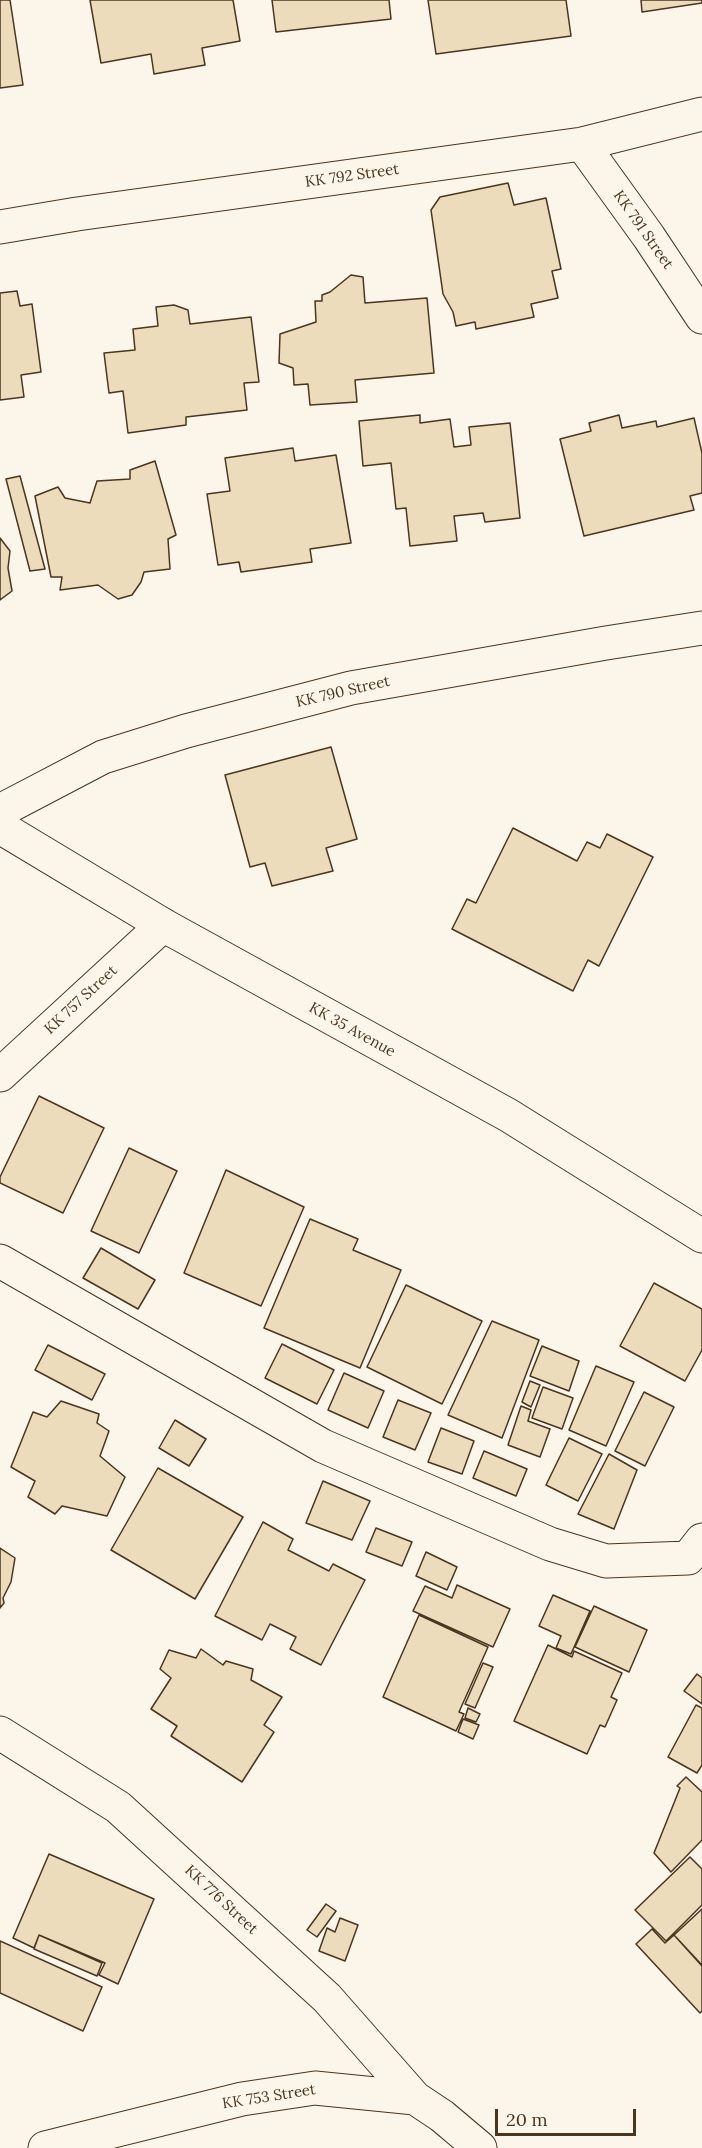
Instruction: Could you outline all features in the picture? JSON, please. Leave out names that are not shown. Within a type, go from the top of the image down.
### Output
[{"type":"street","name":"KK 792 Street","points":[[0,227],[77,214],[582,144],[702,114]]},
{"type":"street","name":"KK 791 Street","points":[[582,144],[649,237],[702,317]]},
{"type":"street","name":"KK 790 Street","points":[[0,811],[103,757],[186,731],[285,705],[351,688],[702,628]]},
{"type":"street","name":"KK 35 Avenue","points":[[0,827],[163,925],[508,1115],[702,1236]]},
{"type":"street","name":"KK 757 Street","points":[[0,1075],[163,925]]},
{"type":"street","points":[[0,1261],[324,1446],[550,1544],[606,1561],[695,1549]]},
{"type":"street","name":"KK 776 Street","points":[[0,1733],[118,1807],[327,1998],[415,2098]]},
{"type":"street","name":"KK 753 Street","points":[[45,2148],[242,2099],[315,2088],[415,2098],[442,2116],[480,2148]]},
{"type":"building","points":[[0,0],[10,0],[23,85],[0,88]]},
{"type":"building","points":[[90,0],[233,0],[240,41],[202,48],[205,65],[154,74],[151,54],[101,63]]},
{"type":"building","points":[[272,0],[389,0],[391,19],[276,32]]},
{"type":"building","points":[[428,0],[566,0],[571,36],[436,54]]},
{"type":"building","points":[[641,0],[702,0],[702,3],[642,12]]},
{"type":"building","points":[[508,183],[514,205],[546,198],[561,269],[552,271],[558,298],[531,304],[534,317],[476,329],[475,322],[456,326],[453,312],[443,294],[431,210],[440,197]]},
{"type":"building","points":[[351,275],[363,277],[365,303],[427,298],[434,373],[355,380],[357,402],[310,405],[308,384],[294,385],[293,368],[279,363],[280,334],[316,322],[315,301],[322,301],[322,295],[330,292]]},
{"type":"building","points":[[17,291],[20,306],[32,304],[41,372],[21,375],[24,397],[0,400],[0,293]]},
{"type":"building","points":[[174,305],[188,310],[190,324],[251,317],[259,382],[244,383],[247,410],[186,417],[186,425],[128,433],[123,391],[109,393],[104,353],[135,350],[133,329],[158,326],[156,307]]},
{"type":"building","points":[[420,415],[420,423],[450,419],[454,447],[471,445],[469,427],[510,423],[520,518],[485,522],[483,513],[454,516],[457,541],[410,546],[406,508],[396,509],[391,463],[363,466],[359,421]]},
{"type":"building","points":[[619,415],[622,428],[656,421],[657,427],[694,418],[702,453],[702,493],[690,496],[694,510],[584,536],[560,439],[591,431],[589,423]]},
{"type":"building","points":[[293,448],[295,461],[336,455],[351,543],[310,549],[312,562],[241,572],[239,562],[218,565],[207,494],[230,491],[225,458]]},
{"type":"building","points":[[155,461],[176,535],[168,539],[170,569],[144,572],[141,582],[132,595],[118,599],[98,585],[60,590],[62,577],[51,577],[35,496],[58,487],[65,498],[90,503],[97,481],[130,479],[130,470]]},
{"type":"building","points":[[20,476],[45,569],[30,571],[6,479]]},
{"type":"building","points":[[0,538],[10,551],[8,568],[12,591],[0,600]]},
{"type":"building","points":[[331,747],[357,839],[326,848],[333,871],[272,886],[265,863],[250,867],[225,775]]},
{"type":"building","points":[[513,828],[577,861],[587,842],[600,848],[607,834],[653,857],[599,966],[588,960],[573,991],[452,929],[467,899],[476,903]]},
{"type":"building","points":[[39,1096],[104,1128],[63,1213],[0,1183],[0,1177]]},
{"type":"building","points":[[129,1148],[177,1171],[139,1253],[91,1231]]},
{"type":"building","points":[[226,1170],[304,1207],[261,1306],[184,1273]]},
{"type":"building","points":[[310,1219],[358,1239],[353,1250],[401,1270],[360,1368],[264,1328]]},
{"type":"building","points":[[101,1248],[155,1280],[138,1309],[83,1278]]},
{"type":"building","points":[[654,1283],[702,1309],[702,1350],[685,1381],[620,1346]]},
{"type":"building","points":[[406,1285],[482,1321],[442,1404],[367,1367]]},
{"type":"building","points":[[492,1321],[539,1340],[502,1438],[448,1415]]},
{"type":"building","points":[[282,1344],[334,1370],[317,1404],[265,1378]]},
{"type":"building","points":[[48,1345],[105,1374],[92,1400],[35,1370]]},
{"type":"building","points":[[542,1346],[579,1361],[569,1391],[530,1376]]},
{"type":"building","points":[[596,1366],[634,1382],[606,1446],[569,1430]]},
{"type":"building","points":[[344,1373],[384,1391],[368,1428],[328,1410]]},
{"type":"building","points":[[530,1381],[540,1385],[531,1407],[522,1402]]},
{"type":"building","points":[[543,1387],[573,1398],[562,1429],[532,1418]]},
{"type":"building","points":[[644,1392],[674,1407],[645,1466],[615,1451]]},
{"type":"building","points":[[398,1400],[431,1413],[415,1450],[383,1437]]},
{"type":"building","points":[[61,1401],[99,1414],[97,1423],[109,1431],[100,1456],[125,1477],[107,1516],[62,1506],[55,1514],[28,1497],[35,1481],[11,1467],[33,1412],[47,1417]]},
{"type":"building","points":[[521,1406],[531,1410],[528,1421],[550,1429],[540,1457],[508,1445]]},
{"type":"building","points":[[175,1420],[206,1439],[189,1466],[159,1448]]},
{"type":"building","points":[[441,1428],[474,1441],[462,1474],[428,1462]]},
{"type":"building","points":[[569,1438],[602,1454],[578,1501],[546,1485]]},
{"type":"building","points":[[484,1451],[527,1469],[516,1496],[473,1478]]},
{"type":"building","points":[[609,1454],[637,1470],[614,1529],[578,1514]]},
{"type":"building","points":[[158,1468],[243,1517],[195,1599],[111,1550]]},
{"type":"building","points":[[323,1481],[370,1501],[352,1540],[306,1523]]},
{"type":"building","points":[[263,1522],[293,1539],[288,1550],[329,1571],[333,1564],[365,1580],[321,1665],[290,1649],[296,1637],[270,1624],[262,1640],[215,1616]]},
{"type":"building","points":[[376,1528],[412,1542],[402,1566],[366,1552]]},
{"type":"building","points":[[0,1548],[15,1558],[11,1582],[0,1608]]},
{"type":"building","points":[[426,1552],[457,1567],[447,1590],[416,1576]]},
{"type":"building","points":[[457,1585],[510,1609],[493,1647],[413,1611],[425,1586],[452,1598]]},
{"type":"building","points":[[553,1595],[590,1611],[571,1654],[556,1648],[561,1636],[539,1626]]},
{"type":"building","points":[[594,1606],[647,1630],[629,1672],[575,1647]]},
{"type":"building","points":[[419,1615],[488,1647],[459,1712],[464,1714],[456,1731],[383,1697]]},
{"type":"building","points":[[548,1645],[572,1657],[574,1651],[622,1673],[611,1697],[617,1700],[605,1727],[600,1725],[587,1754],[514,1721]]},
{"type":"building","points":[[201,1649],[223,1665],[226,1661],[253,1669],[251,1680],[282,1697],[264,1725],[274,1732],[242,1782],[171,1736],[177,1726],[151,1709],[171,1678],[160,1669],[169,1650],[196,1658]]},
{"type":"building","points":[[483,1663],[493,1667],[475,1708],[465,1704]]},
{"type":"building","points":[[697,1674],[702,1678],[702,1704],[684,1691]]},
{"type":"building","points":[[696,1705],[702,1708],[702,1765],[697,1773],[668,1757]]},
{"type":"building","points":[[468,1708],[480,1714],[476,1722],[465,1718]]},
{"type":"building","points":[[463,1719],[479,1725],[473,1739],[458,1732]]},
{"type":"building","points":[[686,1777],[702,1792],[702,1840],[671,1872],[654,1853],[680,1788],[677,1786]]},
{"type":"building","points":[[49,1854],[154,1899],[118,1984],[99,1975],[105,1963],[39,1935],[34,1948],[13,1938]]},
{"type":"building","points":[[690,1857],[702,1869],[702,1905],[666,1941],[635,1910]]},
{"type":"building","points":[[326,1904],[336,1911],[317,1937],[307,1930]]},
{"type":"building","points":[[702,1909],[702,1965],[674,1935]]},
{"type":"building","points":[[340,1918],[358,1925],[345,1961],[319,1951],[327,1928],[335,1932]]},
{"type":"building","points":[[652,1929],[665,1943],[674,1935],[702,1966],[702,2011],[700,2013],[636,1944]]},
{"type":"building","points":[[39,1935],[102,1963],[97,1976],[34,1949]]},
{"type":"building","points":[[0,1941],[102,1987],[83,2031],[0,1993]]}]
